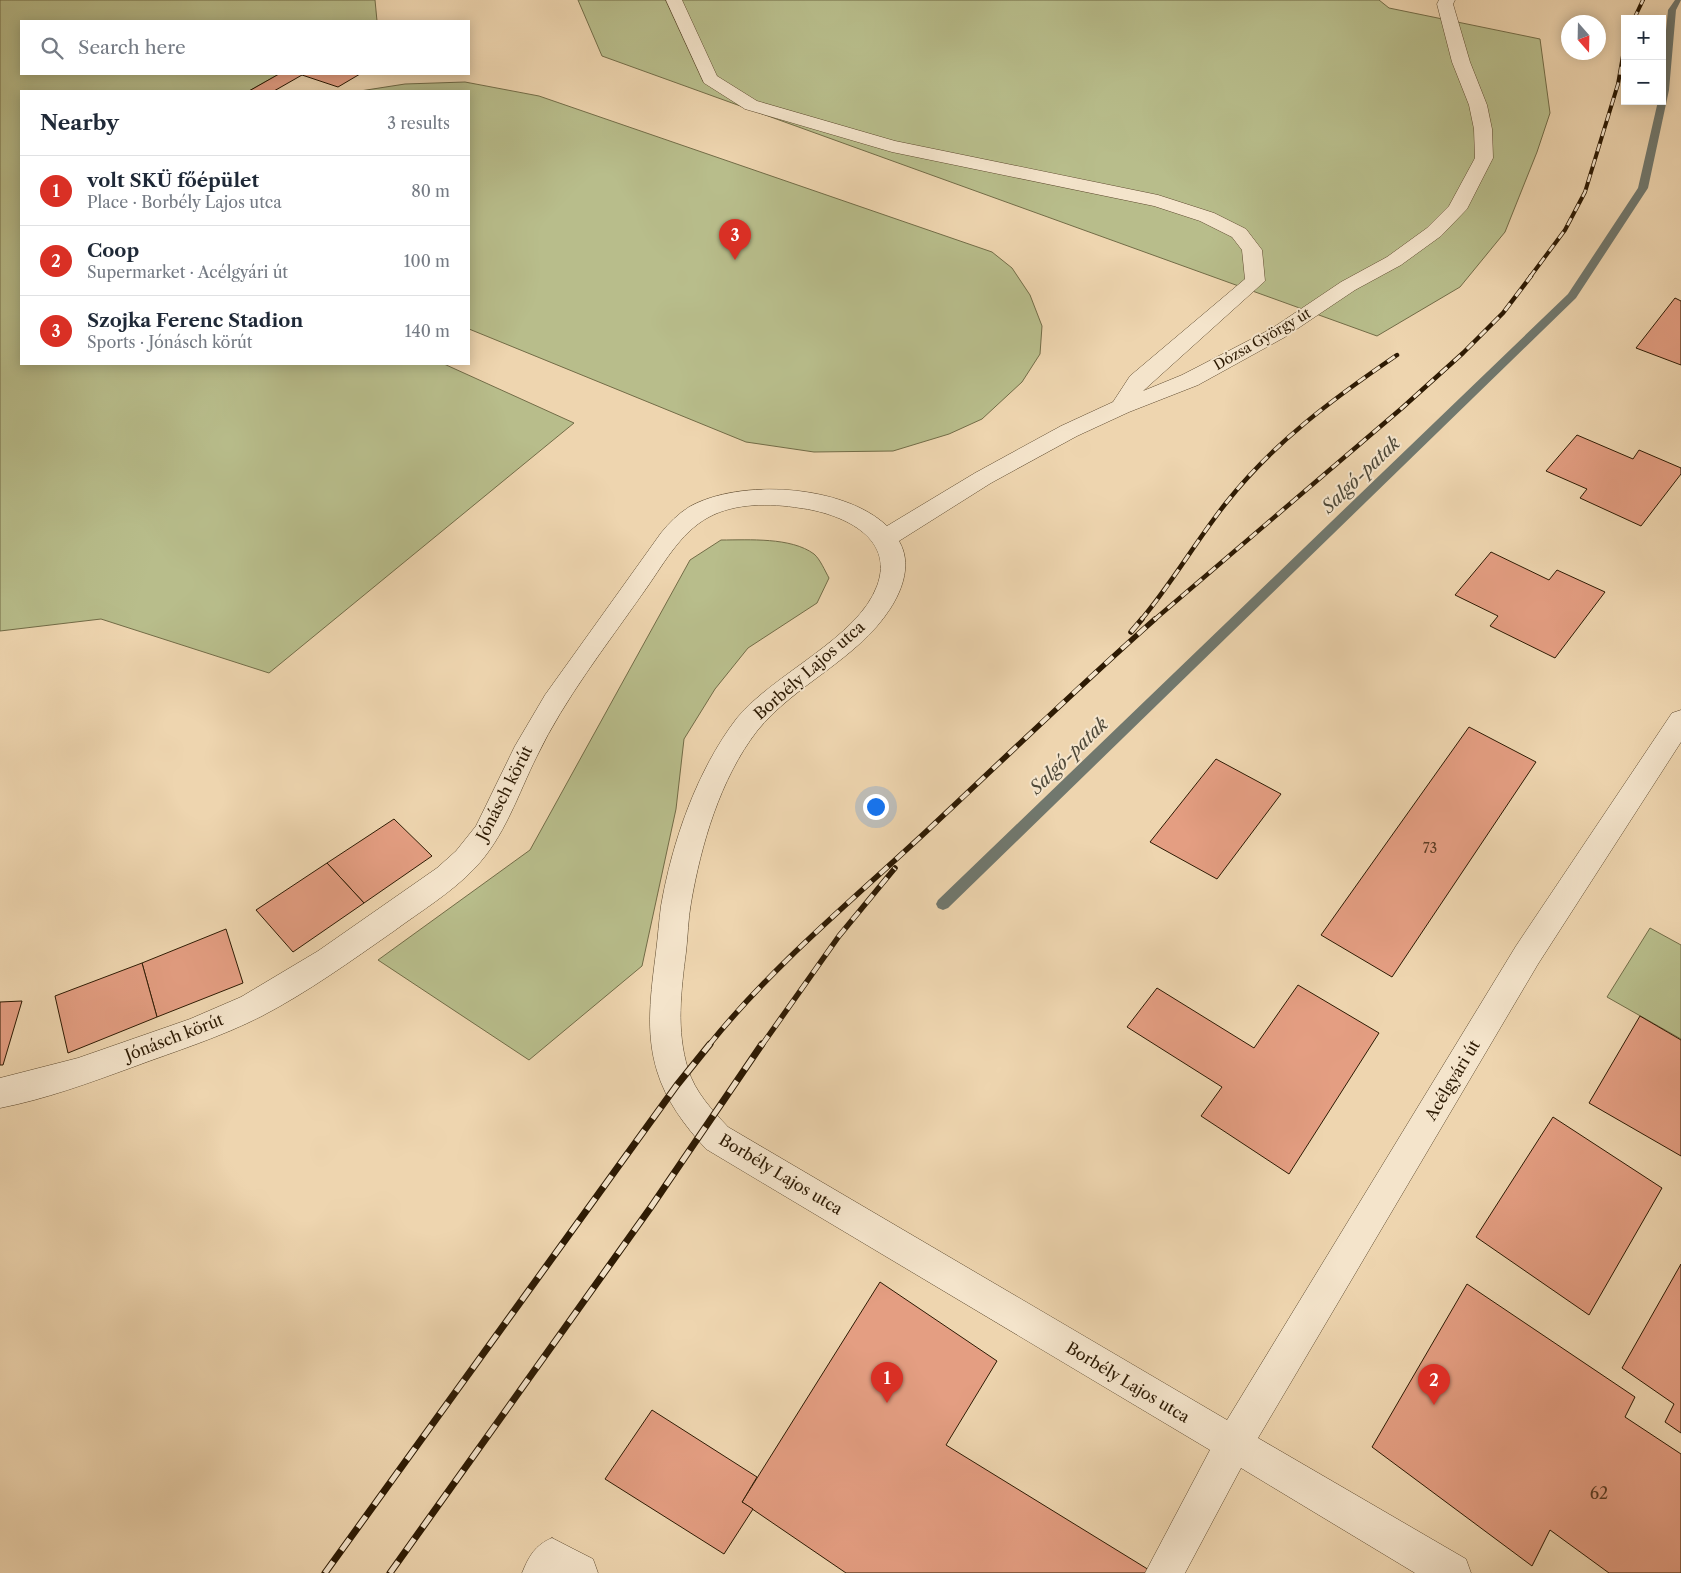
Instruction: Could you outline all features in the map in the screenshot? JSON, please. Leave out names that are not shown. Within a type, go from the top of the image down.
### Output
[{"type":"street","points":[[674,0],[710,78],[751,105],[892,146],[1158,201],[1207,218],[1239,233],[1252,250],[1256,281],[1138,381],[1121,407]]},
{"type":"street","name":"Dózsa György út","points":[[886,538],[983,478],[1069,431],[1121,407],[1190,380],[1278,333],[1348,286],[1394,261],[1434,232],[1457,209],[1484,158],[1484,129],[1478,105],[1461,62],[1445,4],[1447,0]]},
{"type":"street","name":"Jónásch körút","points":[[0,1093],[68,1076],[226,1018],[268,998],[369,932],[439,882],[482,841],[527,747],[556,699],[621,606],[685,521],[719,504],[741,499],[786,498],[812,501],[842,510],[866,521],[886,538]]},
{"type":"street","name":"Borbély Lajos utca","points":[[886,538],[892,554],[894,571],[885,597],[875,612],[854,635],[781,692],[749,723],[720,770],[697,825],[676,902],[666,989],[664,1028],[666,1048],[677,1085],[690,1107],[717,1138],[1452,1573]]},
{"type":"street","name":"Acélgyári út","points":[[1164,1573],[1233,1445],[1527,955],[1681,720]]},
{"type":"street","points":[[541,1573],[552,1557],[579,1573]]},
{"type":"green space","points":[[0,0],[375,0],[377,20],[20,20],[20,75],[277,75],[251,90],[20,90],[20,365],[446,365],[574,423],[269,673],[101,619],[0,631]]},
{"type":"green space","points":[[578,0],[1379,0],[1389,8],[1540,39],[1550,113],[1537,152],[1505,232],[1460,287],[1377,336],[602,56]]},
{"type":"green space","points":[[465,82],[539,96],[992,252],[1012,268],[1030,295],[1042,326],[1040,354],[1022,382],[982,419],[949,434],[893,451],[814,452],[746,442],[470,329],[470,90],[366,90],[405,84]]},
{"type":"green space","points":[[721,540],[757,540],[794,545],[814,554],[829,578],[817,603],[748,648],[715,689],[684,739],[676,809],[642,966],[529,1060],[378,960],[530,850],[690,560]]},
{"type":"green space","points":[[1650,928],[1681,945],[1681,1039],[1607,997]]},
{"type":"building","points":[[277,75],[302,75],[276,90],[251,90]]},
{"type":"building","points":[[302,75],[358,75],[338,87]]},
{"type":"building","points":[[1675,298],[1681,301],[1681,365],[1636,348]]},
{"type":"building","points":[[1577,435],[1633,459],[1639,450],[1681,468],[1681,474],[1641,526],[1580,498],[1587,489],[1546,471]]},
{"type":"building","points":[[1491,552],[1549,580],[1557,570],[1605,592],[1555,658],[1490,626],[1498,616],[1455,595]]},
{"type":"building","points":[[1469,727],[1536,762],[1392,977],[1321,935]]},
{"type":"building","points":[[1216,759],[1281,794],[1217,879],[1150,842]]},
{"type":"building","points":[[394,819],[432,856],[364,903],[327,863]]},
{"type":"building","points":[[327,863],[364,903],[293,952],[256,910]]},
{"type":"building","points":[[226,929],[243,983],[157,1017],[142,963]]},
{"type":"building","points":[[142,963],[157,1017],[68,1053],[55,996]]},
{"type":"building","points":[[1298,985],[1379,1033],[1289,1174],[1201,1116],[1222,1087],[1127,1027],[1157,988],[1254,1048]]},
{"type":"building","points":[[22,1001],[3,1065],[0,1065],[0,1002]]},
{"type":"building","points":[[1640,1016],[1681,1040],[1681,1156],[1589,1103]]},
{"type":"building","points":[[1553,1117],[1662,1188],[1589,1315],[1476,1237]]},
{"type":"building","points":[[1681,1264],[1681,1433],[1665,1422],[1674,1404],[1622,1368]]},
{"type":"building","points":[[880,1282],[997,1361],[946,1445],[1154,1573],[846,1573],[742,1502]]},
{"type":"building","points":[[1467,1284],[1635,1397],[1625,1417],[1681,1454],[1681,1573],[1609,1573],[1550,1530],[1532,1566],[1372,1447]]},
{"type":"building","points":[[652,1410],[757,1477],[742,1502],[753,1509],[724,1554],[605,1479]]},
{"type":"waterway","name":"Salgó-patak","points":[[943,904],[1572,296],[1643,188],[1665,90],[1672,10],[1679,0]]},
{"type":"railway","points":[[1636,15],[1643,0]]},
{"type":"railway","points":[[1530,277],[1565,230],[1585,192],[1618,84],[1622,60]]},
{"type":"railway","points":[[1154,620],[1402,408],[1463,353],[1503,313],[1531,276]]},
{"type":"railway","points":[[1141,620],[1204,532],[1244,481],[1284,441],[1350,388],[1397,355]]},
{"type":"railway","points":[[1131,632],[1142,619]]},
{"type":"railway","points":[[709,1045],[734,1015],[787,959],[1155,619]]},
{"type":"railway","points":[[762,1045],[839,936],[895,868]]},
{"type":"railway","points":[[325,1573],[677,1085],[710,1044]]},
{"type":"railway","points":[[390,1573],[651,1207],[762,1044]]},
{"type":"place","name":"Szojka Ferenc Stadion","points":[[735,260]]},
{"type":"place","name":"volt SKÜ főépület","points":[[887,1403]]},
{"type":"place","name":"Coop","points":[[1434,1405]]}]
